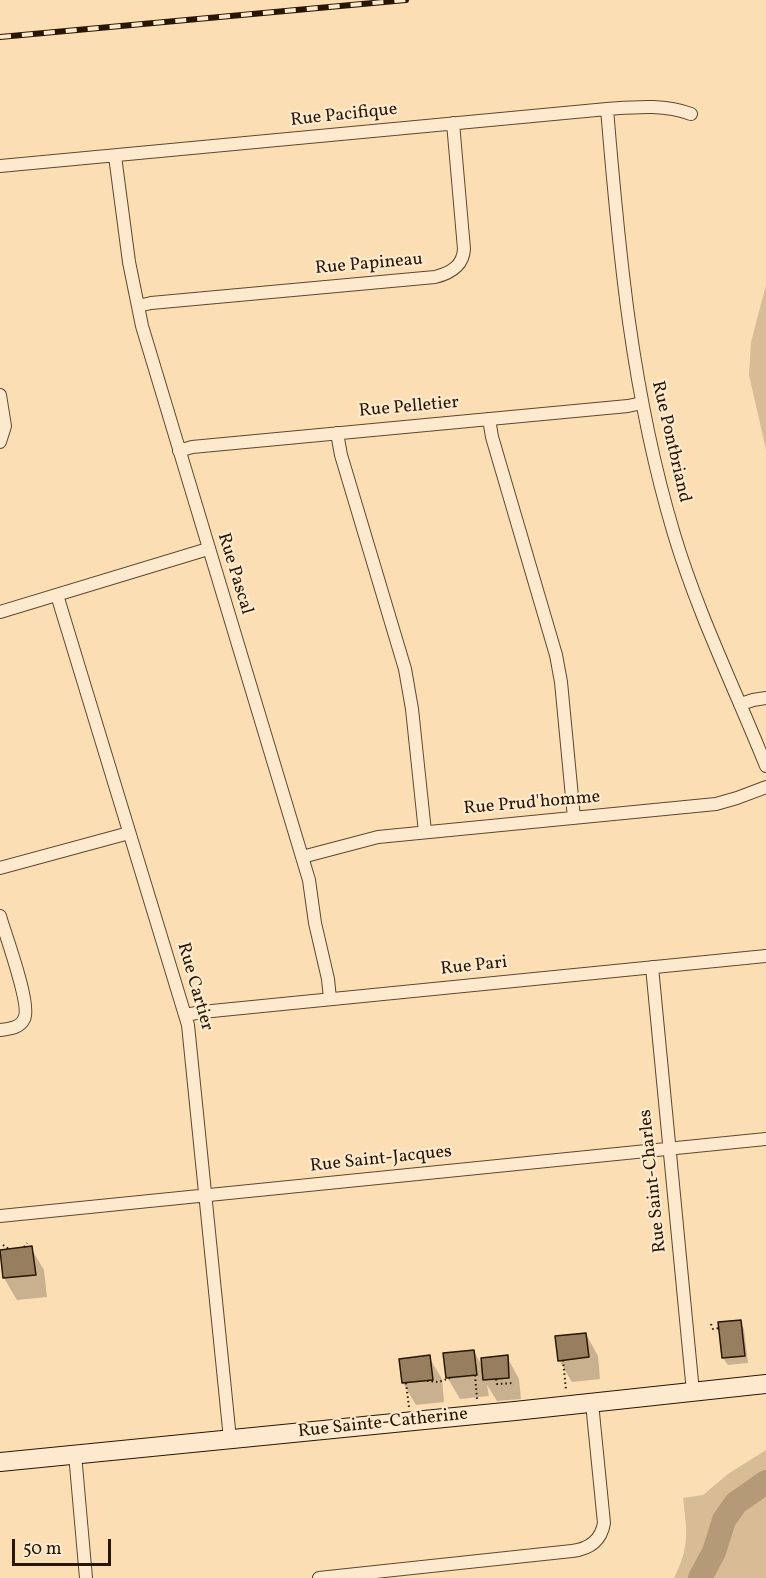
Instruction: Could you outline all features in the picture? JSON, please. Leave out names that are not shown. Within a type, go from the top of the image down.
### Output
[{"type":"street","name":"Rue Pacifique","points":[[0,166],[607,109],[657,106],[671,107],[691,114]]},
{"type":"street","name":"Rue Pontbriand","points":[[607,109],[625,300],[642,403],[664,499],[704,621],[766,766]]},
{"type":"street","name":"Rue Papineau","points":[[138,306],[146,303],[435,277],[449,273],[462,260],[464,249],[453,123]]},
{"type":"street","name":"Rue Pascal","points":[[115,156],[138,306],[208,549],[309,880],[330,999]]},
{"type":"street","points":[[0,395],[5,426],[0,442]]},
{"type":"street","name":"Rue Pelletier","points":[[179,451],[192,447],[642,403]]},
{"type":"street","points":[[489,418],[492,437],[556,655],[561,682],[574,818]]},
{"type":"street","points":[[337,433],[341,455],[406,676],[425,832]]},
{"type":"street","points":[[0,612],[208,549]]},
{"type":"street","name":"Rue Cartier","points":[[57,595],[190,1035],[230,1439]]},
{"type":"street","points":[[741,704],[766,698]]},
{"type":"street","name":"Rue Prud'homme","points":[[302,857],[369,838],[716,804],[766,787]]},
{"type":"street","points":[[0,868],[129,833]]},
{"type":"street","points":[[0,916],[27,1012],[20,1025],[0,1030]]},
{"type":"street","name":"Rue Pari","points":[[185,1015],[766,957]]},
{"type":"street","name":"Rue Saint-Charles","points":[[652,967],[693,1392]]},
{"type":"street","name":"Rue Saint-Jacques","points":[[0,1216],[766,1139]]},
{"type":"street","name":"Rue Sainte-Catherine","points":[[0,1462],[766,1384]]},
{"type":"street","points":[[319,1578],[391,1574],[572,1551],[592,1545],[601,1535],[604,1523],[592,1403]]},
{"type":"street","points":[[75,1454],[86,1578]]},
{"type":"path","points":[[24,1247],[27,1243]]},
{"type":"path","points":[[3,1245],[9,1249]]},
{"type":"path","points":[[711,1324],[713,1329],[719,1328]]},
{"type":"path","points":[[563,1360],[566,1396]]},
{"type":"path","points":[[475,1375],[478,1404]]},
{"type":"path","points":[[427,1381],[439,1382],[452,1377]]},
{"type":"path","points":[[496,1379],[497,1384],[513,1383]]},
{"type":"path","points":[[406,1383],[409,1411]]},
{"type":"shaded area","points":[[766,285],[766,450],[749,375],[751,342]]},
{"type":"shaded area","points":[[766,1450],[766,1578],[674,1578],[685,1548],[686,1520],[683,1498],[703,1495],[728,1474]]},
{"type":"building","points":[[32,1246],[36,1275],[3,1278],[0,1250]]},
{"type":"building","points":[[741,1320],[745,1356],[722,1358],[718,1322]]},
{"type":"building","points":[[586,1333],[589,1357],[558,1361],[555,1336]]},
{"type":"building","points":[[474,1350],[477,1375],[446,1378],[443,1353]]},
{"type":"building","points":[[430,1355],[433,1380],[402,1383],[399,1359]]},
{"type":"building","points":[[508,1355],[509,1378],[483,1380],[481,1358]]},
{"type":"waterway","points":[[700,1578],[714,1552],[724,1520],[736,1503],[766,1482]]},
{"type":"railway","points":[[0,37],[406,0]]}]
